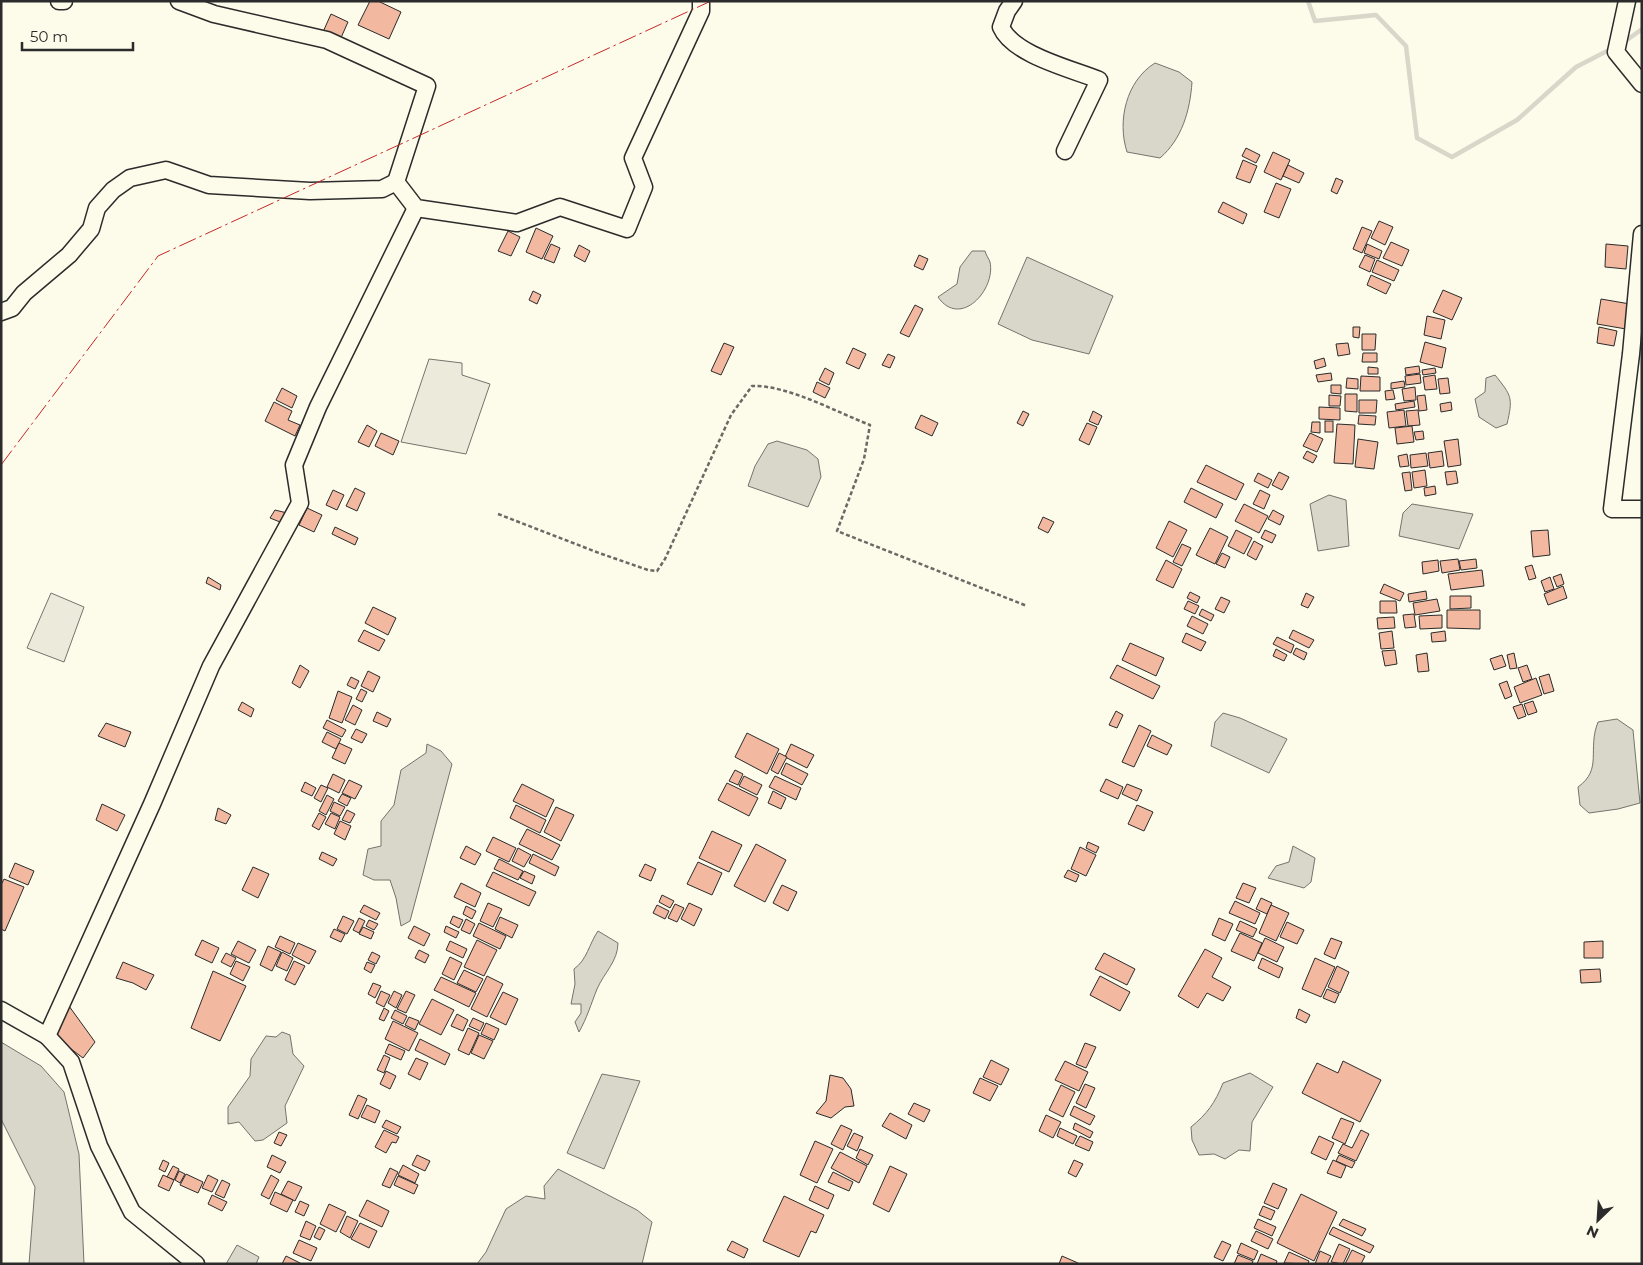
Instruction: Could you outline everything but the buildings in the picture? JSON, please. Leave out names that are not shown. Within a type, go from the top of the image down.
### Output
[{"type":"street","points":[[59,1],[64,1]]},
{"type":"street","points":[[1,312],[12,308],[24,293],[69,255],[91,229],[97,208],[113,190],[130,178],[166,170],[209,186],[310,191],[382,189],[396,182],[427,86],[327,40],[214,14],[178,1]]},
{"type":"street","points":[[396,182],[416,208],[518,223],[560,207],[627,230],[644,187],[633,158],[701,11],[701,1]]},
{"type":"street","points":[[1014,1],[1007,11],[1001,27],[1006,37],[1019,48],[1100,80],[1065,151]]},
{"type":"street","points":[[1627,1],[1616,52],[1642,84]]},
{"type":"street","points":[[47,1036],[152,804],[211,666],[300,503],[294,465],[318,407],[416,208]]},
{"type":"street","points":[[1642,234],[1631,354],[1612,510],[1642,510]]},
{"type":"street","points":[[1,1010],[47,1036],[72,1062],[99,1146],[132,1212],[196,1264]]},
{"type":"path","points":[[498,514],[599,553],[648,570],[657,571],[665,559],[731,415],[752,386],[764,386],[794,395],[870,425],[864,459],[847,498],[837,531],[1027,606]]},
{"type":"shaded area","points":[[1155,63],[1179,72],[1192,82],[1184,124],[1174,142],[1160,158],[1127,152],[1123,128],[1126,103],[1131,91],[1137,80]]},
{"type":"shaded area","points":[[972,251],[985,251],[990,262],[988,284],[982,294],[966,307],[956,309],[947,306],[938,297],[957,284],[960,267]]},
{"type":"shaded area","points":[[1027,257],[1113,296],[1089,354],[1032,340],[998,324]]},
{"type":"shaded area","points":[[429,359],[462,363],[462,375],[490,384],[466,454],[401,442]]},
{"type":"shaded area","points":[[1495,375],[1510,398],[1507,424],[1496,428],[1479,417],[1475,399],[1485,392],[1486,378]]},
{"type":"shaded area","points":[[777,441],[807,450],[818,459],[821,477],[808,507],[748,486],[755,466],[768,444]]},
{"type":"shaded area","points":[[1329,495],[1346,500],[1349,546],[1318,551],[1310,504]]},
{"type":"shaded area","points":[[1412,504],[1473,514],[1459,549],[1399,536],[1403,513]]},
{"type":"shaded area","points":[[51,593],[84,607],[64,662],[27,648]]},
{"type":"shaded area","points":[[1223,713],[1240,718],[1287,739],[1269,773],[1211,746],[1215,722]]},
{"type":"shaded area","points":[[1617,719],[1633,730],[1640,803],[1618,809],[1589,813],[1580,805],[1578,787],[1586,780],[1590,773],[1598,722]]},
{"type":"shaded area","points":[[427,744],[441,751],[452,764],[410,921],[401,926],[396,898],[390,880],[374,880],[363,875],[368,849],[381,846],[381,821],[394,805],[401,770],[426,753]]},
{"type":"shaded area","points":[[1293,846],[1315,858],[1311,882],[1304,888],[1268,878],[1276,866],[1289,862]]},
{"type":"shaded area","points":[[598,931],[618,943],[616,956],[597,989],[579,1032],[575,1022],[581,1013],[581,1004],[571,1004],[575,984],[574,969],[585,956]]},
{"type":"shaded area","points":[[282,1032],[290,1035],[293,1054],[304,1066],[285,1106],[287,1123],[263,1140],[255,1141],[239,1122],[228,1124],[228,1107],[250,1076],[251,1059],[266,1036],[276,1037]]},
{"type":"shaded area","points":[[1,1042],[41,1066],[64,1092],[79,1154],[84,1264],[29,1264],[35,1187],[1,1119]]},
{"type":"shaded area","points":[[1250,1073],[1273,1087],[1252,1122],[1250,1151],[1239,1150],[1225,1159],[1214,1154],[1199,1155],[1192,1140],[1191,1127],[1210,1108],[1223,1083]]},
{"type":"shaded area","points":[[602,1074],[640,1081],[604,1169],[567,1153]]},
{"type":"shaded area","points":[[558,1169],[637,1210],[652,1222],[642,1264],[477,1264],[486,1252],[506,1209],[526,1196],[545,1199],[544,1186]]},
{"type":"shaded area","points":[[237,1245],[259,1257],[256,1264],[226,1264]]},
{"type":"waterway","points":[[1308,1],[1315,21],[1376,15],[1406,46],[1417,138],[1452,157],[1517,120],[1576,67],[1611,49]]},
{"type":"waterway","points":[[1623,43],[1642,29]]},
{"type":"power","points":[[1,465],[158,256],[711,1]]}]
